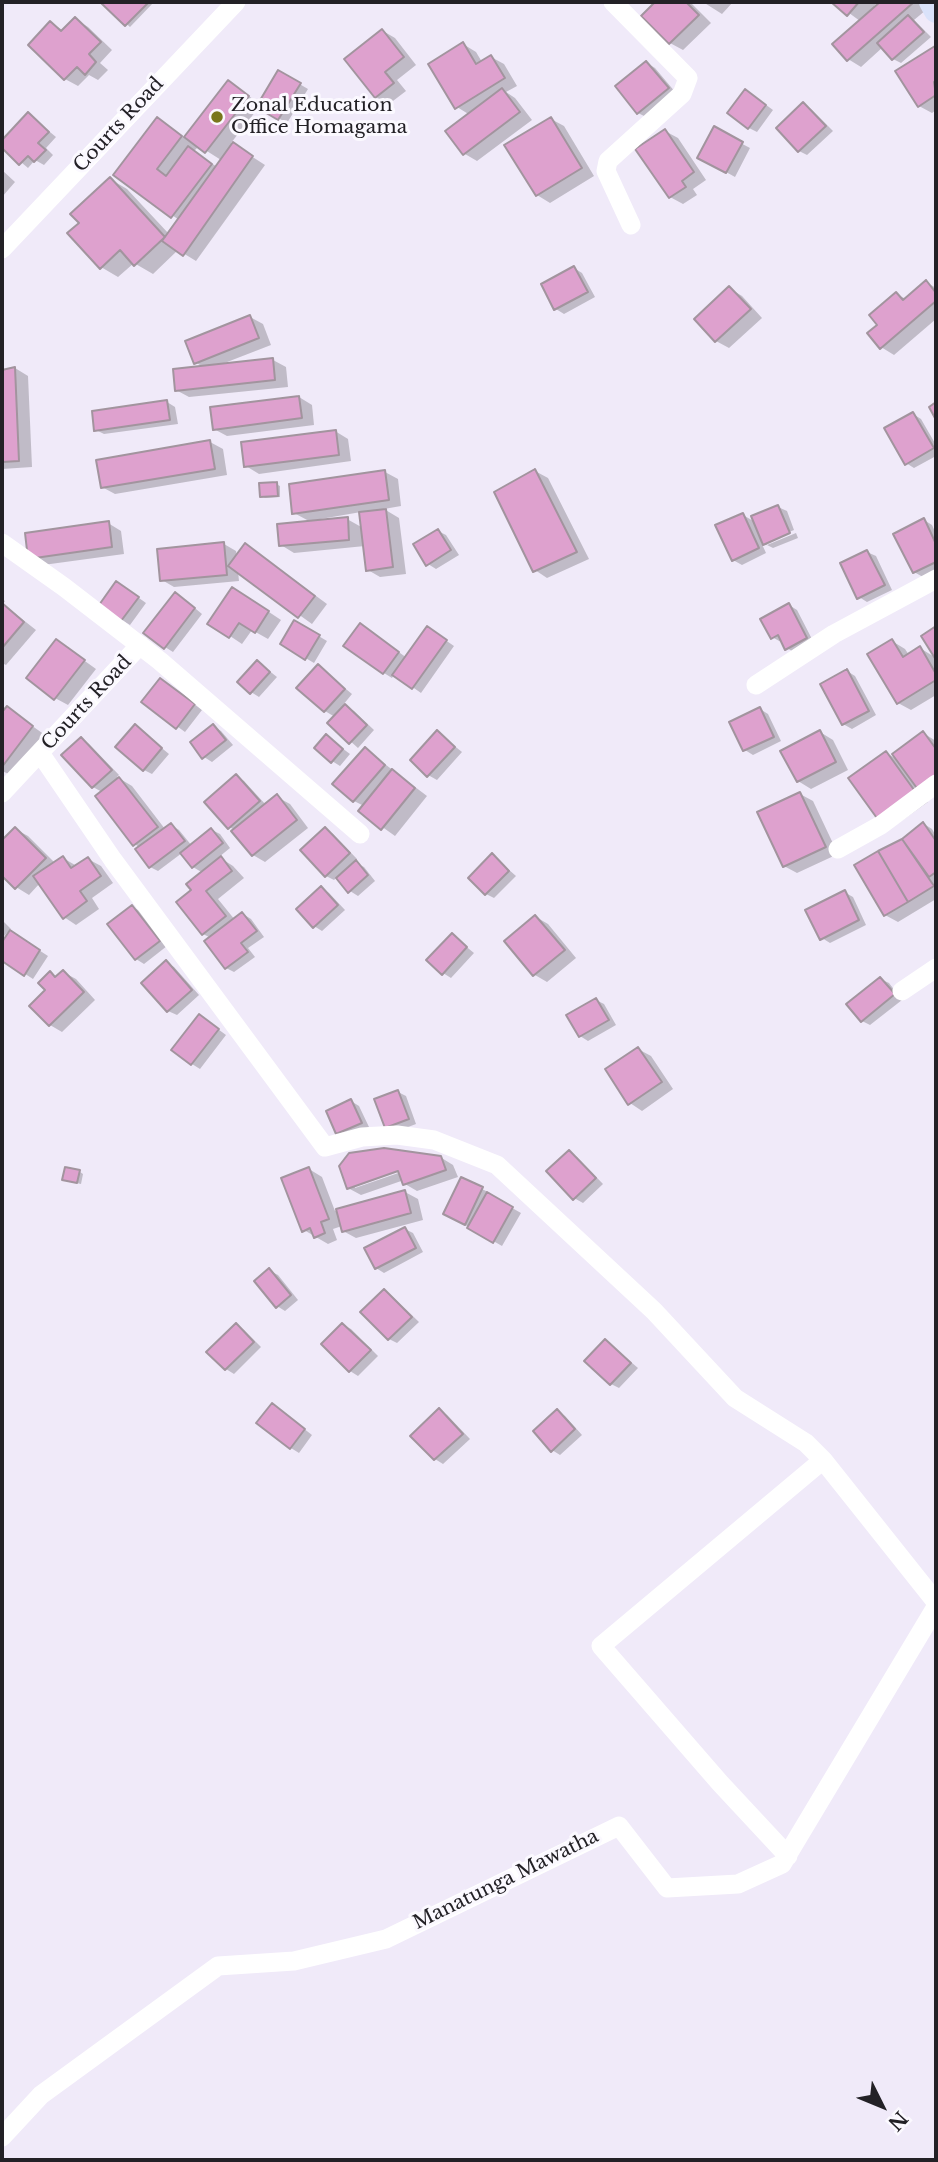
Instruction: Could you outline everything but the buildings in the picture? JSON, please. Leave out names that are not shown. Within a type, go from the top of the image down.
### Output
[{"type":"main road","points":[[931,2],[936,11]]},
{"type":"street","name":"Courts Road","points":[[2,249],[236,2]]},
{"type":"street","points":[[613,2],[688,78],[682,94],[608,161],[606,171],[631,225]]},
{"type":"street","name":"Courts Road","points":[[2,543],[140,645],[2,793]]},
{"type":"street","points":[[755,685],[834,634],[936,579]]},
{"type":"street","points":[[140,645],[360,834]]},
{"type":"street","points":[[40,753],[113,860],[325,1147],[362,1137],[397,1135],[434,1140],[497,1165],[654,1311],[735,1398],[806,1443],[823,1460],[936,1605]]},
{"type":"street","points":[[838,849],[881,825],[936,784]]},
{"type":"street","points":[[902,991],[936,968]]},
{"type":"street","points":[[788,1856],[720,1783],[601,1646],[823,1460]]},
{"type":"street","name":"Manatunga Mawatha","points":[[2,2137],[41,2095],[218,1966],[294,1961],[386,1938],[619,1826],[667,1888],[738,1884],[782,1864],[936,1605]]},
{"type":"place","name":"Zonal Education Office Homagama","points":[[217,117]]}]
